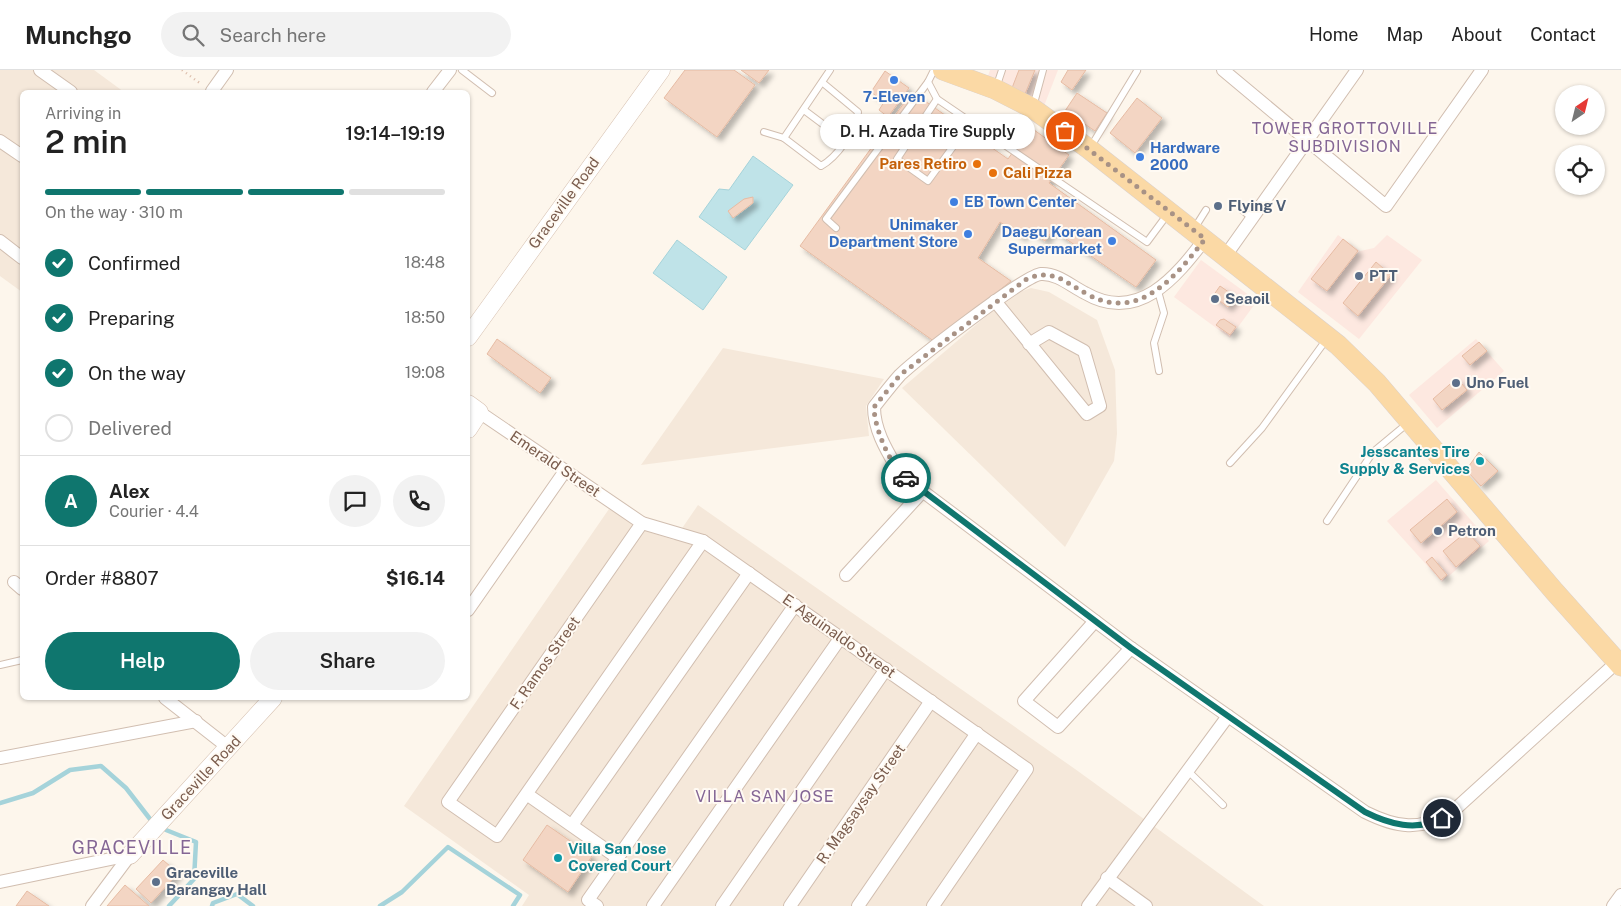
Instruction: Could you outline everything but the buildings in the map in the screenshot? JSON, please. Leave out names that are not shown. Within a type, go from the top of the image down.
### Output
[{"type":"main road","points":[[939,73],[995,89],[1032,108],[1089,149],[1199,234],[1328,337],[1377,383],[1619,664]]},
{"type":"street","points":[[40,70],[67,90]]},
{"type":"street","points":[[213,90],[227,70]]},
{"type":"street","points":[[435,90],[450,70]]},
{"type":"street","name":"Graceville Road","points":[[470,334],[661,70]]},
{"type":"street","points":[[1223,70],[1386,206],[1482,70]]},
{"type":"street","points":[[1226,255],[1247,214],[1307,141],[1357,70]]},
{"type":"street","points":[[0,141],[20,155]]},
{"type":"street","points":[[1199,234],[1184,266],[1158,291],[1130,302],[1101,301],[1053,274],[1040,274],[1028,278],[995,301],[900,375],[874,407],[874,421],[901,475],[1131,648],[1365,812],[1384,822],[1408,826],[1432,823],[1451,813],[1619,664]]},
{"type":"street","points":[[0,240],[20,256]]},
{"type":"street","points":[[995,301],[1029,344],[1087,414],[1100,406],[1084,351],[1049,332],[1029,344]]},
{"type":"street","points":[[470,421],[473,408]]},
{"type":"street","name":"Emerald Street","points":[[473,408],[642,523]]},
{"type":"street","points":[[470,607],[565,471]]},
{"type":"street","points":[[846,575],[923,491]]},
{"type":"street","name":"E. Aguinaldo Street","points":[[642,523],[703,540],[1027,768],[933,906]]},
{"type":"street","name":"F. Ramos Street","points":[[528,795],[497,836],[448,802],[642,523]]},
{"type":"street","points":[[618,858],[528,795],[703,540]]},
{"type":"street","points":[[572,825],[749,573]]},
{"type":"street","points":[[597,906],[588,900],[795,605]]},
{"type":"street","points":[[1096,621],[1024,701],[1058,727],[1131,648]]},
{"type":"street","points":[[653,906],[840,637]]},
{"type":"street","points":[[722,906],[886,669]]},
{"type":"street","points":[[168,700],[230,748]]},
{"type":"street","name":"Graceville Road","points":[[92,906],[130,855],[230,748],[271,700]]},
{"type":"street","name":"R. Magsaysay Street","points":[[790,906],[932,701]]},
{"type":"street","points":[[1088,906],[1228,716]]},
{"type":"street","points":[[0,758],[196,721]]},
{"type":"street","points":[[858,906],[977,733]]},
{"type":"street","points":[[0,882],[130,855]]},
{"type":"street","points":[[1107,878],[1146,906]]},
{"type":"street","points":[[1613,906],[1621,895]]},
{"type":"lane","points":[[462,70],[492,93]]},
{"type":"lane","points":[[784,138],[830,70]]},
{"type":"lane","points":[[995,89],[1002,70]]},
{"type":"lane","points":[[1032,108],[1044,70]]},
{"type":"lane","points":[[1089,149],[1137,71]]},
{"type":"lane","points":[[939,73],[937,100],[897,160],[928,182],[971,122]]},
{"type":"lane","points":[[836,228],[826,219],[939,73]]},
{"type":"lane","points":[[764,132],[784,138],[820,166],[829,162],[857,120],[858,112],[823,83]]},
{"type":"lane","points":[[937,100],[1147,242],[1170,212]]},
{"type":"lane","points":[[804,110],[844,140]]},
{"type":"lane","points":[[1199,234],[1206,210]]},
{"type":"lane","points":[[1158,291],[1164,313],[1154,343],[1159,371]]},
{"type":"lane","points":[[1230,463],[1262,428],[1328,337]]},
{"type":"lane","points":[[1327,521],[1373,452],[1409,422]]},
{"type":"lane","points":[[0,665],[20,660]]},
{"type":"lane","points":[[1188,770],[1222,805]]},
{"type":"path","points":[[182,70],[211,90]]},
{"type":"shaded area","points":[[0,70],[94,70],[121,90],[20,90],[20,291],[0,276]]},
{"type":"shaded area","points":[[990,70],[1058,70],[1044,106],[986,82]]},
{"type":"shaded area","name":"PTT","points":[[1338,235],[1360,251],[1374,248],[1387,235],[1422,260],[1359,339],[1298,292]]},
{"type":"shaded area","name":"Seaoil","points":[[1201,260],[1257,301],[1230,338],[1174,297]]},
{"type":"shaded area","points":[[1031,288],[1049,292],[1097,320],[1115,370],[1117,434],[1114,461],[1065,547],[902,388],[1011,295]]},
{"type":"shaded area","name":"Uno Fuel","points":[[1476,339],[1504,371],[1437,428],[1409,395]]},
{"type":"shaded area","points":[[723,348],[884,379],[866,406],[869,436],[641,465]]},
{"type":"shaded area","name":"Petron","points":[[1436,480],[1489,541],[1442,582],[1387,521]]},
{"type":"shaded area","points":[[698,505],[1075,769],[1264,906],[522,906],[529,895],[404,806],[609,509],[646,531],[674,540]]},
{"type":"water","points":[[753,156],[793,185],[745,250],[699,217],[719,189],[729,190]]},
{"type":"water","points":[[677,240],[727,277],[703,310],[653,273]]},
{"type":"waterway","points":[[0,803],[33,793],[70,770],[101,766],[126,788],[150,819]]},
{"type":"waterway","points":[[166,830],[196,842],[194,879],[169,906]]},
{"type":"waterway","points":[[380,906],[402,892],[448,847],[520,895],[513,906]]},
{"type":"waterway","points":[[212,906],[213,903],[237,894],[253,906]]},
{"type":"way so far","points":[[906,478],[901,475],[887,451],[874,421],[874,407],[900,375],[995,301],[1028,278],[1040,274],[1053,274],[1087,295],[1101,301],[1130,302],[1158,291],[1184,266],[1205,239],[1065,131]]},
{"type":"place","name":"7-Eleven","points":[[894,80]]},
{"type":"place","name":"D. H. Azada Tire Supply","points":[[1065,131]]},
{"type":"place","name":"Hardware 2000","points":[[1140,157]]},
{"type":"place","name":"Pares Retiro","points":[[977,164]]},
{"type":"place","name":"Cali Pizza","points":[[993,173]]},
{"type":"place","name":"EB Town Center","points":[[954,202]]},
{"type":"place","name":"Flying V","points":[[1218,206]]},
{"type":"place","name":"Unimaker Department Store","points":[[968,234]]},
{"type":"place","name":"Daegu Korean Supermarket","points":[[1112,241]]},
{"type":"place","name":"PTT","points":[[1359,276]]},
{"type":"place","name":"Seaoil","points":[[1215,299]]},
{"type":"place","name":"Uno Fuel","points":[[1456,383]]},
{"type":"place","name":"Jesscantes Tire Supply & Services","points":[[1480,461]]},
{"type":"place","name":"Petron","points":[[1438,531]]},
{"type":"place","name":"Villa San Jose Covered Court","points":[[558,858]]},
{"type":"place","name":"Graceville Barangay Hall","points":[[156,882]]},
{"type":"district","name":"TOWER GROTTOVILLE SUBDIVISION","points":[[1345,137]]},
{"type":"district","name":"VILLA SAN JOSE","points":[[765,796]]},
{"type":"district","name":"GRACEVILLE","points":[[132,848]]},
{"type":"route","points":[[906,478],[1131,648],[1365,812],[1384,822],[1408,826],[1432,823],[1442,818]]}]
